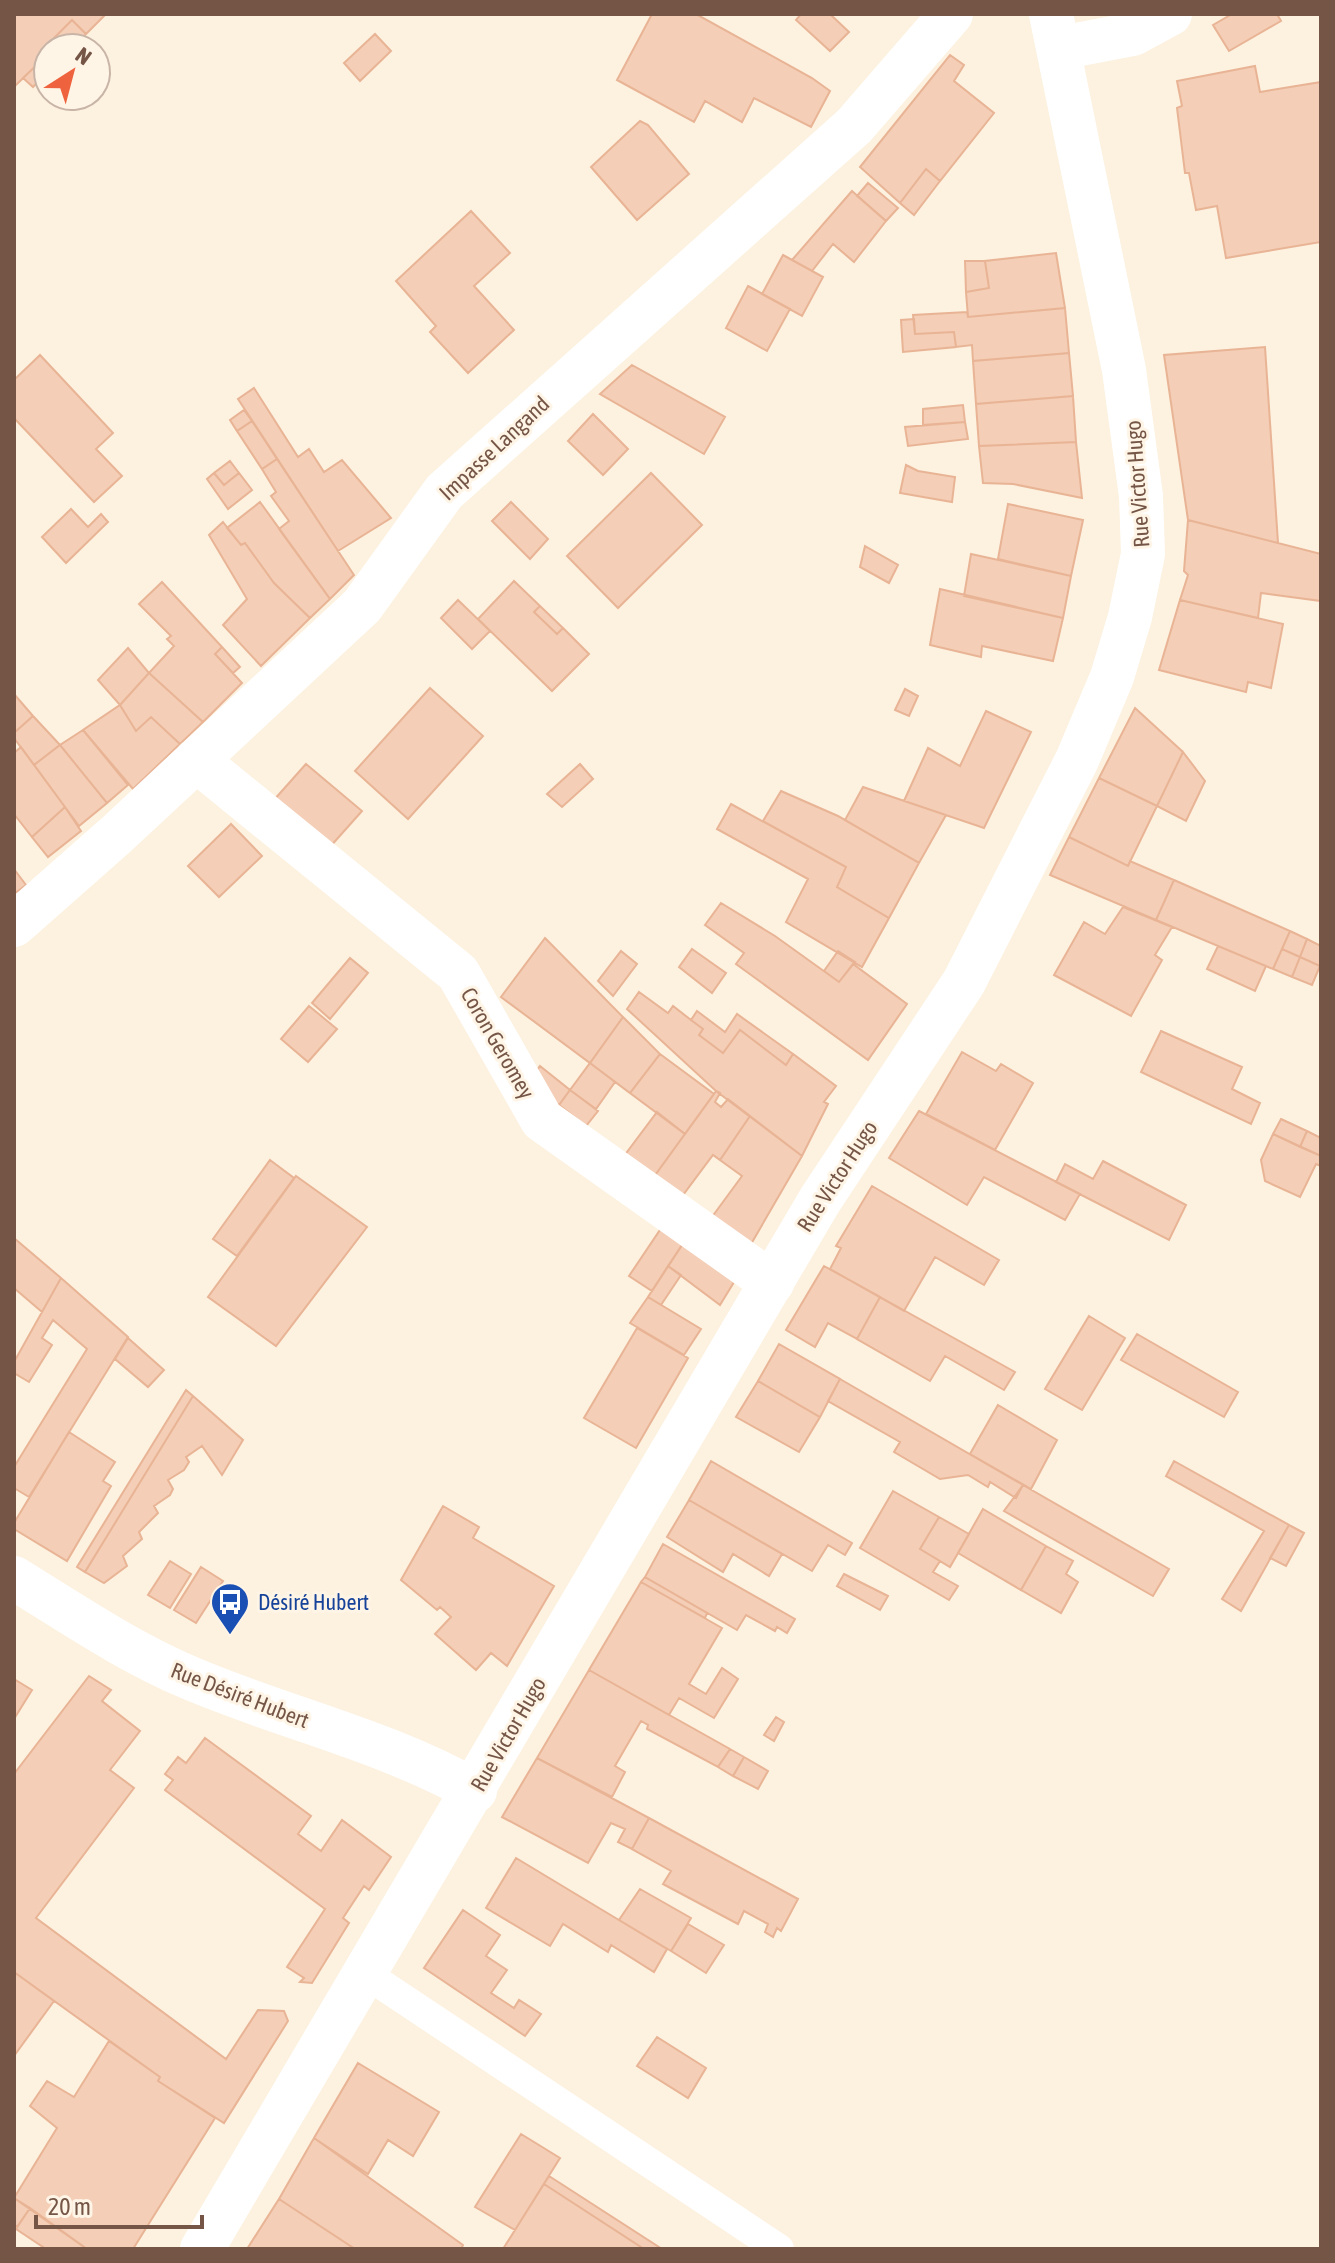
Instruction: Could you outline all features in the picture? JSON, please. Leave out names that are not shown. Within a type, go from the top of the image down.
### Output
[{"type":"street","name":"Impasse Langand","points":[[14,925],[362,606],[444,492],[854,126],[951,14]]},
{"type":"street","points":[[1056,31],[1133,34],[1170,14]]},
{"type":"street","name":"Rue Victor Hugo","points":[[202,2249],[843,1164],[964,982],[1088,736],[1112,677],[1130,617],[1143,554],[1143,530],[1132,414],[1056,31]]},
{"type":"street","name":"Coron Geromey","points":[[196,760],[458,973],[542,1120],[772,1283]]},
{"type":"street","name":"Rue Désiré Hubert","points":[[14,1578],[146,1657],[190,1678],[405,1755],[475,1791]]},
{"type":"lane","points":[[366,1974],[779,2249]]},
{"type":"building","points":[[14,14],[106,14],[88,32],[72,20],[60,32],[32,32],[32,70],[14,87]]},
{"type":"building","points":[[652,14],[696,14],[812,78],[830,91],[811,127],[754,98],[742,122],[705,101],[694,122],[617,80]]},
{"type":"building","points":[[801,14],[830,14],[849,32],[830,51],[796,20]]},
{"type":"building","points":[[1232,14],[1277,14],[1281,21],[1229,51],[1213,25]]},
{"type":"building","points":[[72,20],[84,32],[60,32]]},
{"type":"building","points":[[375,34],[391,51],[360,81],[344,63]]},
{"type":"building","points":[[950,55],[964,65],[954,81],[994,113],[940,181],[926,169],[900,203],[860,167]]},
{"type":"building","points":[[1255,66],[1260,92],[1321,82],[1321,242],[1226,258],[1217,206],[1196,210],[1189,173],[1185,173],[1177,108],[1182,106],[1177,81]]},
{"type":"building","points":[[32,69],[32,86],[23,78]]},
{"type":"building","points":[[640,121],[648,125],[689,174],[637,220],[591,167]]},
{"type":"building","points":[[926,169],[940,181],[914,215],[900,203]]},
{"type":"building","points":[[868,183],[898,208],[886,221],[857,196]]},
{"type":"building","points":[[852,191],[886,221],[854,262],[833,244],[812,271],[792,260]]},
{"type":"building","points":[[471,211],[510,253],[474,286],[514,330],[468,373],[430,332],[436,326],[396,281]]},
{"type":"building","points":[[1056,253],[1065,308],[968,317],[966,292],[989,288],[985,261]]},
{"type":"building","points":[[783,255],[823,277],[802,316],[762,294]]},
{"type":"building","points":[[965,261],[985,261],[989,288],[966,292]]},
{"type":"building","points":[[748,286],[790,309],[767,351],[726,328]]},
{"type":"building","points":[[1065,308],[1069,353],[973,361],[972,345],[956,347],[954,332],[915,334],[913,315],[967,312],[968,317]]},
{"type":"building","points":[[914,319],[915,334],[954,332],[956,347],[903,352],[901,320]]},
{"type":"building","points":[[1265,347],[1278,543],[1188,520],[1164,355]]},
{"type":"building","points":[[1069,353],[1073,396],[976,404],[973,361]]},
{"type":"building","points":[[40,355],[113,433],[96,449],[122,476],[94,502],[14,418],[14,380]]},
{"type":"building","points":[[632,365],[725,417],[704,454],[600,394]]},
{"type":"building","points":[[254,388],[298,457],[309,449],[324,472],[342,460],[391,518],[338,551],[238,399]]},
{"type":"building","points":[[1073,396],[1076,442],[979,446],[976,404]]},
{"type":"building","points":[[963,405],[965,422],[923,425],[923,409]]},
{"type":"building","points":[[244,410],[252,421],[237,431],[230,420]]},
{"type":"building","points":[[593,414],[628,449],[603,475],[568,441]]},
{"type":"building","points":[[252,421],[277,459],[262,469],[237,431]]},
{"type":"building","points":[[965,422],[968,439],[908,446],[905,427]]},
{"type":"building","points":[[1076,442],[1082,498],[1013,484],[983,483],[979,446]]},
{"type":"building","points":[[277,459],[354,575],[330,599],[279,529],[289,521],[271,496],[276,492],[262,469]]},
{"type":"building","points":[[230,461],[239,473],[224,485],[214,473]]},
{"type":"building","points":[[906,465],[918,471],[955,477],[952,502],[900,493]]},
{"type":"building","points":[[214,473],[224,485],[239,473],[252,490],[228,509],[207,479]]},
{"type":"building","points":[[651,473],[702,525],[618,608],[567,556]]},
{"type":"building","points":[[260,502],[330,599],[310,618],[274,583],[245,543],[241,545],[227,528]]},
{"type":"building","points":[[511,502],[548,539],[530,559],[492,521]]},
{"type":"building","points":[[1008,504],[1083,520],[1071,576],[998,559]]},
{"type":"building","points":[[71,509],[88,527],[101,514],[108,522],[66,563],[42,537]]},
{"type":"building","points":[[1188,520],[1321,554],[1321,601],[1261,593],[1258,618],[1180,600],[1188,575],[1184,571]]},
{"type":"building","points":[[223,522],[241,545],[245,543],[274,583],[310,618],[261,666],[223,625],[247,599],[209,535]]},
{"type":"building","points":[[865,546],[898,565],[889,583],[860,567]]},
{"type":"building","points":[[971,554],[1071,576],[1063,618],[964,596]]},
{"type":"building","points":[[514,581],[540,606],[534,612],[557,634],[563,628],[589,654],[552,691],[478,619]]},
{"type":"building","points":[[162,582],[222,647],[215,654],[242,683],[203,722],[149,673],[174,646],[167,639],[171,636],[139,604]]},
{"type":"building","points":[[940,589],[1063,618],[1053,661],[982,646],[981,657],[930,645]]},
{"type":"building","points":[[458,600],[490,631],[472,649],[441,618]]},
{"type":"building","points":[[1180,600],[1283,624],[1271,688],[1248,682],[1246,692],[1159,670]]},
{"type":"building","points":[[540,606],[563,628],[557,634],[534,612]]},
{"type":"building","points":[[222,647],[240,667],[233,673],[215,654]]},
{"type":"building","points":[[128,648],[149,673],[120,705],[98,680]]},
{"type":"building","points":[[149,673],[203,722],[180,744],[151,717],[136,731],[120,705]]},
{"type":"building","points":[[430,688],[483,736],[408,819],[355,771]]},
{"type":"building","points":[[905,689],[918,696],[909,716],[895,710]]},
{"type":"building","points":[[14,694],[33,716],[14,733]]},
{"type":"building","points":[[120,705],[136,731],[151,717],[180,744],[133,789],[83,730]]},
{"type":"building","points":[[1135,708],[1183,752],[1157,806],[1099,778]]},
{"type":"building","points":[[986,711],[1031,732],[984,828],[904,801],[928,748],[960,766]]},
{"type":"building","points":[[33,716],[60,745],[34,765],[14,738],[14,733]]},
{"type":"building","points":[[83,730],[128,785],[107,803],[60,745]]},
{"type":"building","points":[[60,745],[107,803],[79,826],[34,765]]},
{"type":"building","points":[[21,747],[65,807],[32,837],[14,814],[14,753]]},
{"type":"building","points":[[1183,752],[1205,781],[1186,821],[1157,806]]},
{"type":"building","points":[[306,764],[362,811],[329,848],[273,801]]},
{"type":"building","points":[[580,764],[593,779],[562,807],[547,794]]},
{"type":"building","points":[[1099,778],[1157,806],[1128,866],[1069,837]]},
{"type":"building","points":[[863,787],[946,815],[919,863],[845,820]]},
{"type":"building","points":[[781,791],[838,816],[919,863],[889,918],[837,887],[846,867],[763,821]]},
{"type":"building","points":[[731,804],[846,867],[837,887],[889,918],[862,967],[786,922],[808,879],[717,829]]},
{"type":"building","points":[[65,807],[81,831],[48,857],[32,837]]},
{"type":"building","points":[[231,824],[262,856],[219,897],[188,866]]},
{"type":"building","points":[[1069,837],[1128,866],[1130,861],[1174,880],[1156,920],[1050,875]]},
{"type":"building","points":[[14,869],[26,885],[14,894]]},
{"type":"building","points":[[1174,880],[1290,931],[1273,969],[1156,920]]},
{"type":"building","points":[[721,903],[775,936],[839,982],[853,964],[907,1004],[868,1060],[736,964],[744,953],[705,925]]},
{"type":"building","points":[[1123,907],[1172,927],[1155,955],[1162,960],[1131,1016],[1054,975],[1084,922],[1105,934]]},
{"type":"building","points":[[1290,931],[1307,939],[1300,957],[1282,949]]},
{"type":"building","points":[[545,938],[623,1017],[590,1063],[501,997]]},
{"type":"building","points":[[1307,939],[1321,946],[1320,966],[1300,957]]},
{"type":"building","points":[[1218,946],[1266,966],[1255,991],[1207,969]]},
{"type":"building","points":[[692,949],[726,973],[712,993],[679,967]]},
{"type":"building","points":[[1282,949],[1300,957],[1292,977],[1273,969]]},
{"type":"building","points":[[621,951],[637,964],[613,996],[598,981]]},
{"type":"building","points":[[838,951],[855,962],[839,982],[824,971]]},
{"type":"building","points":[[1300,957],[1320,966],[1312,985],[1292,977]]},
{"type":"building","points":[[350,958],[368,973],[330,1019],[312,1003]]},
{"type":"building","points":[[639,992],[668,1013],[673,1006],[703,1029],[699,1035],[723,1053],[740,1030],[786,1065],[793,1054],[836,1086],[824,1102],[828,1104],[802,1156],[716,1091],[627,1009]]},
{"type":"building","points":[[309,1006],[337,1029],[308,1062],[281,1039]]},
{"type":"building","points":[[697,1011],[725,1032],[737,1014],[793,1054],[786,1065],[740,1030],[723,1053],[699,1035],[703,1029],[691,1020]]},
{"type":"building","points":[[623,1017],[660,1054],[630,1093],[590,1063]]},
{"type":"building","points":[[1161,1031],[1242,1067],[1232,1089],[1260,1103],[1251,1124],[1141,1072]]},
{"type":"building","points":[[962,1052],[996,1071],[1001,1064],[1033,1083],[995,1150],[926,1114]]},
{"type":"building","points":[[660,1054],[714,1094],[685,1134],[630,1093]]},
{"type":"building","points":[[590,1063],[615,1082],[596,1109],[570,1090]]},
{"type":"building","points":[[540,1066],[570,1090],[559,1105],[528,1082]]},
{"type":"building","points":[[570,1090],[598,1111],[586,1126],[559,1105]]},
{"type":"building","points":[[716,1091],[720,1093],[715,1102],[721,1107],[728,1099],[750,1116],[720,1160],[713,1155],[680,1199],[653,1178]]},
{"type":"building","points":[[919,1111],[1080,1194],[1065,1220],[984,1177],[967,1205],[889,1158]]},
{"type":"building","points":[[657,1112],[685,1134],[653,1178],[624,1156]]},
{"type":"building","points":[[750,1116],[802,1156],[747,1251],[709,1221],[742,1176],[720,1160]]},
{"type":"building","points":[[1281,1119],[1307,1131],[1300,1147],[1273,1134]]},
{"type":"building","points":[[1307,1131],[1321,1138],[1321,1156],[1300,1147]]},
{"type":"building","points":[[1273,1134],[1321,1156],[1321,1166],[1316,1164],[1300,1197],[1265,1181],[1261,1160]]},
{"type":"building","points":[[270,1160],[294,1178],[237,1256],[213,1239]]},
{"type":"building","points":[[1103,1161],[1186,1205],[1169,1240],[1056,1182],[1065,1164],[1093,1179]]},
{"type":"building","points":[[296,1176],[367,1227],[276,1346],[208,1297]]},
{"type":"building","points":[[872,1186],[999,1260],[984,1285],[935,1257],[904,1311],[830,1269],[841,1248],[836,1246]]},
{"type":"building","points":[[666,1221],[688,1236],[652,1291],[629,1276]]},
{"type":"building","points":[[688,1236],[739,1274],[720,1305],[668,1266]]},
{"type":"building","points":[[14,1238],[61,1278],[42,1312],[14,1288]]},
{"type":"building","points":[[668,1266],[681,1275],[661,1305],[648,1297]]},
{"type":"building","points":[[824,1266],[880,1297],[857,1339],[828,1323],[815,1347],[786,1330]]},
{"type":"building","points":[[61,1278],[128,1337],[29,1497],[14,1488],[14,1467],[87,1349],[53,1320],[42,1338],[52,1345],[29,1382],[14,1373],[14,1362]]},
{"type":"building","points":[[648,1297],[701,1329],[684,1355],[630,1323]]},
{"type":"building","points":[[880,1297],[1015,1372],[1004,1390],[945,1356],[930,1381],[857,1339]]},
{"type":"building","points":[[1089,1316],[1125,1338],[1082,1410],[1045,1389]]},
{"type":"building","points":[[637,1328],[688,1358],[636,1448],[584,1418]]},
{"type":"building","points":[[1137,1334],[1238,1392],[1224,1417],[1121,1360]]},
{"type":"building","points":[[128,1338],[164,1370],[148,1387],[115,1359]]},
{"type":"building","points":[[779,1344],[840,1379],[820,1417],[758,1381]]},
{"type":"building","points":[[840,1379],[1023,1485],[1016,1498],[990,1482],[988,1487],[968,1475],[940,1479],[894,1452],[900,1442],[828,1401]]},
{"type":"building","points":[[758,1381],[820,1417],[799,1452],[736,1417]]},
{"type":"building","points":[[186,1390],[193,1396],[85,1572],[77,1567]]},
{"type":"building","points":[[193,1396],[243,1440],[222,1475],[202,1446],[186,1457],[189,1462],[184,1470],[168,1480],[173,1489],[170,1495],[154,1506],[158,1513],[139,1532],[142,1539],[123,1556],[127,1566],[104,1583],[85,1572]]},
{"type":"building","points":[[998,1405],[1057,1440],[1031,1489],[970,1454]]},
{"type":"building","points":[[69,1432],[115,1462],[103,1481],[111,1486],[67,1561],[14,1529],[14,1523]]},
{"type":"building","points":[[711,1461],[852,1543],[845,1555],[828,1545],[812,1571],[689,1500]]},
{"type":"building","points":[[1174,1461],[1289,1525],[1241,1611],[1222,1599],[1264,1531],[1166,1476]]},
{"type":"building","points":[[1023,1485],[1169,1569],[1153,1596],[1004,1511]]},
{"type":"building","points":[[893,1491],[939,1517],[920,1549],[940,1561],[933,1572],[958,1586],[949,1600],[860,1548]]},
{"type":"building","points":[[689,1500],[782,1554],[769,1576],[733,1554],[723,1572],[667,1537]]},
{"type":"building","points":[[443,1506],[479,1527],[473,1538],[554,1586],[507,1666],[491,1653],[476,1670],[435,1634],[451,1617],[440,1607],[437,1610],[401,1580]]},
{"type":"building","points":[[983,1509],[1046,1546],[1021,1590],[958,1553]]},
{"type":"building","points":[[939,1517],[969,1534],[950,1567],[920,1549]]},
{"type":"building","points":[[1289,1525],[1304,1533],[1286,1566],[1270,1558]]},
{"type":"building","points":[[663,1544],[795,1619],[787,1633],[777,1627],[775,1631],[746,1615],[737,1630],[645,1577]]},
{"type":"building","points":[[1046,1546],[1073,1561],[1066,1574],[1078,1582],[1061,1613],[1021,1590]]},
{"type":"building","points":[[170,1561],[191,1574],[170,1608],[148,1595]]},
{"type":"building","points":[[201,1567],[223,1581],[196,1623],[174,1610]]},
{"type":"building","points":[[844,1574],[888,1596],[880,1610],[837,1586]]},
{"type":"building","points":[[645,1577],[707,1613],[705,1618],[641,1582]]},
{"type":"building","points":[[641,1582],[722,1628],[689,1684],[706,1694],[722,1668],[738,1679],[714,1718],[679,1698],[669,1715],[589,1670]]},
{"type":"building","points":[[589,1670],[730,1749],[718,1767],[647,1729],[648,1725],[641,1721],[615,1766],[625,1772],[612,1797],[537,1758]]},
{"type":"building","points":[[89,1676],[111,1690],[102,1701],[140,1731],[110,1770],[134,1788],[36,1918],[226,2059],[258,2010],[284,2011],[288,2021],[224,2123],[158,2081],[160,2077],[14,1972],[14,1774]]},
{"type":"building","points":[[14,1679],[32,1690],[14,1719]]},
{"type":"building","points":[[776,1717],[784,1722],[774,1741],[764,1735]]},
{"type":"building","points":[[205,1738],[311,1816],[298,1834],[321,1851],[342,1820],[391,1857],[369,1890],[364,1886],[343,1918],[349,1923],[312,1983],[300,1982],[304,1978],[287,1967],[325,1909],[165,1790],[173,1780],[165,1774],[178,1757],[186,1763]]},
{"type":"building","points":[[730,1749],[744,1757],[733,1776],[718,1767]]},
{"type":"building","points":[[744,1757],[768,1771],[758,1789],[733,1776]]},
{"type":"building","points":[[537,1758],[649,1818],[632,1849],[618,1842],[625,1829],[611,1823],[588,1863],[502,1817]]},
{"type":"building","points":[[649,1818],[798,1899],[781,1931],[777,1928],[773,1937],[765,1932],[768,1924],[744,1911],[738,1924],[663,1884],[671,1871],[632,1849]]},
{"type":"building","points":[[516,1858],[667,1949],[654,1972],[611,1945],[608,1952],[563,1924],[550,1946],[486,1908]]},
{"type":"building","points":[[640,1889],[691,1918],[671,1951],[619,1920]]},
{"type":"building","points":[[463,1910],[500,1935],[486,1956],[507,1970],[491,1993],[514,2008],[519,2000],[541,2014],[525,2036],[424,1968]]},
{"type":"building","points":[[688,1924],[724,1945],[706,1973],[671,1951]]},
{"type":"building","points":[[14,1972],[54,2001],[14,2056]]},
{"type":"building","points":[[657,2037],[706,2068],[688,2098],[637,2066]]},
{"type":"building","points":[[109,2041],[160,2077],[158,2081],[215,2118],[133,2249],[87,2249],[14,2198],[57,2128],[30,2106],[47,2081],[74,2097]]},
{"type":"building","points":[[358,2063],[439,2112],[413,2156],[388,2140],[368,2174],[314,2138]]},
{"type":"building","points":[[521,2134],[560,2158],[515,2230],[475,2207]]},
{"type":"building","points":[[314,2138],[463,2245],[461,2249],[355,2249],[279,2199]]},
{"type":"building","points":[[549,2176],[662,2249],[644,2249],[544,2184]]},
{"type":"building","points":[[544,2184],[644,2249],[503,2249]]},
{"type":"building","points":[[14,2198],[30,2208],[17,2227],[14,2224]]},
{"type":"building","points":[[279,2199],[355,2249],[247,2249]]},
{"type":"building","points":[[30,2208],[87,2249],[46,2249],[16,2229]]},
{"type":"place","name":"Désiré Hubert","points":[[230,1636]]}]
